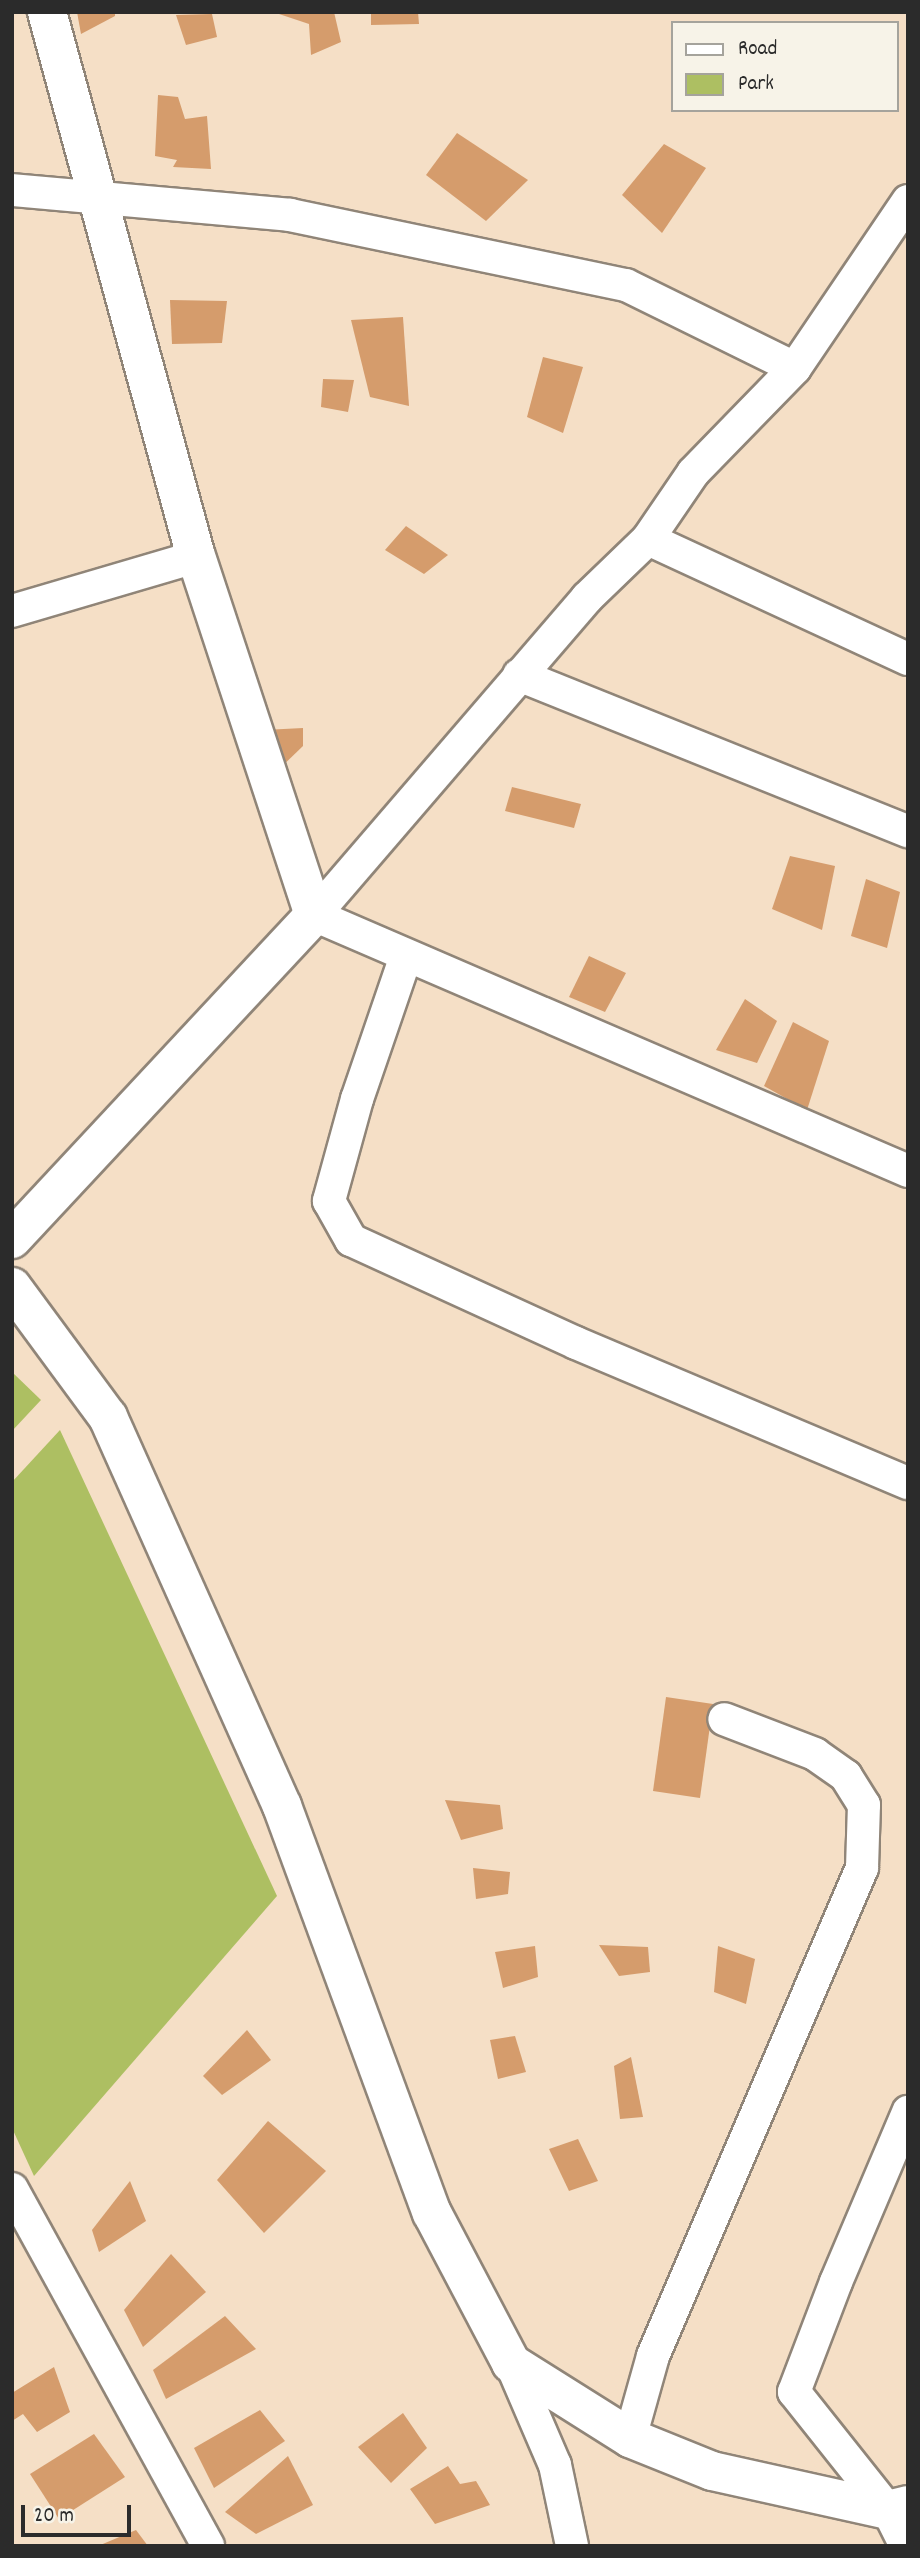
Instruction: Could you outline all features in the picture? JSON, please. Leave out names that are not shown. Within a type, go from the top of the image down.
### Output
[{"type":"street","points":[[47,12],[196,557],[314,915],[908,1171]]},
{"type":"street","points":[[12,190],[290,215],[626,285],[795,368]]},
{"type":"street","points":[[12,1239],[314,915],[587,598],[649,539],[693,473],[795,368],[908,201]]},
{"type":"street","points":[[649,539],[908,659]]},
{"type":"street","points":[[12,611],[196,557]]},
{"type":"street","points":[[519,675],[908,831]]},
{"type":"street","points":[[406,956],[357,1099],[329,1201],[351,1240],[576,1343],[908,1483]]},
{"type":"street","points":[[12,1287],[108,1417],[282,1806],[432,2213],[511,2363],[555,2465],[572,2546]]},
{"type":"street","points":[[630,2438],[653,2356],[862,1868],[864,1805],[846,1776],[815,1754],[724,1719]]},
{"type":"street","points":[[906,2546],[901,2511],[794,2392],[836,2282],[908,2112]]},
{"type":"street","points":[[12,2189],[208,2546]]},
{"type":"street","points":[[511,2363],[630,2438],[712,2471],[901,2511]]},
{"type":"green space","points":[[12,1372],[41,1400],[12,1431]]},
{"type":"green space","points":[[60,1430],[277,1896],[34,2176],[12,2128],[12,1482]]},
{"type":"building","points":[[77,12],[115,12],[115,16],[81,34]]},
{"type":"building","points":[[334,12],[341,42],[311,55],[309,24],[276,13]]},
{"type":"building","points":[[371,12],[418,12],[419,24],[371,25]]},
{"type":"building","points":[[212,14],[217,37],[186,45],[176,15]]},
{"type":"building","points":[[158,95],[178,97],[185,119],[207,116],[211,169],[173,167],[177,160],[155,156]]},
{"type":"building","points":[[457,133],[528,180],[486,221],[426,175]]},
{"type":"building","points":[[664,144],[706,168],[662,233],[622,195]]},
{"type":"building","points":[[170,300],[227,301],[222,343],[172,344]]},
{"type":"building","points":[[403,317],[409,406],[370,397],[351,320]]},
{"type":"building","points":[[543,357],[583,367],[563,433],[527,417]]},
{"type":"building","points":[[323,379],[354,380],[348,412],[321,407]]},
{"type":"building","points":[[406,526],[448,555],[424,574],[385,550]]},
{"type":"building","points":[[303,728],[303,746],[274,774],[264,730]]},
{"type":"building","points":[[512,787],[581,804],[574,828],[505,811]]},
{"type":"building","points":[[790,856],[835,866],[822,930],[772,909]]},
{"type":"building","points":[[866,879],[900,892],[887,948],[851,936]]},
{"type":"building","points":[[589,956],[626,973],[605,1012],[569,997]]},
{"type":"building","points":[[745,999],[777,1021],[757,1063],[716,1050]]},
{"type":"building","points":[[793,1022],[829,1041],[807,1110],[764,1086]]},
{"type":"building","points":[[666,1697],[713,1704],[700,1798],[653,1791]]},
{"type":"building","points":[[445,1800],[500,1805],[503,1829],[461,1840]]},
{"type":"building","points":[[473,1868],[510,1872],[508,1894],[476,1899]]},
{"type":"building","points":[[599,1945],[648,1947],[650,1972],[619,1976]]},
{"type":"building","points":[[535,1946],[538,1977],[503,1988],[495,1952]]},
{"type":"building","points":[[718,1946],[755,1959],[746,2004],[714,1992]]},
{"type":"building","points":[[247,2030],[271,2060],[222,2095],[203,2076]]},
{"type":"building","points":[[515,2036],[526,2072],[498,2079],[490,2040]]},
{"type":"building","points":[[631,2057],[643,2117],[620,2119],[614,2066]]},
{"type":"building","points":[[268,2121],[326,2171],[264,2233],[217,2180]]},
{"type":"building","points":[[578,2139],[598,2181],[569,2191],[549,2149]]},
{"type":"building","points":[[130,2181],[146,2221],[99,2252],[92,2230]]},
{"type":"building","points":[[171,2254],[206,2292],[143,2347],[124,2310]]},
{"type":"building","points":[[225,2316],[256,2349],[166,2399],[153,2370]]},
{"type":"building","points":[[54,2367],[70,2412],[37,2432],[23,2414],[12,2421],[12,2393]]},
{"type":"building","points":[[260,2410],[285,2441],[214,2488],[194,2448]]},
{"type":"building","points":[[403,2413],[427,2448],[391,2483],[358,2447]]},
{"type":"building","points":[[94,2434],[125,2477],[59,2519],[30,2474]]},
{"type":"building","points":[[288,2456],[313,2505],[256,2534],[225,2512]]},
{"type":"building","points":[[448,2466],[460,2484],[476,2481],[490,2505],[435,2524],[410,2489]]},
{"type":"building","points":[[136,2530],[148,2546],[98,2546]]}]
